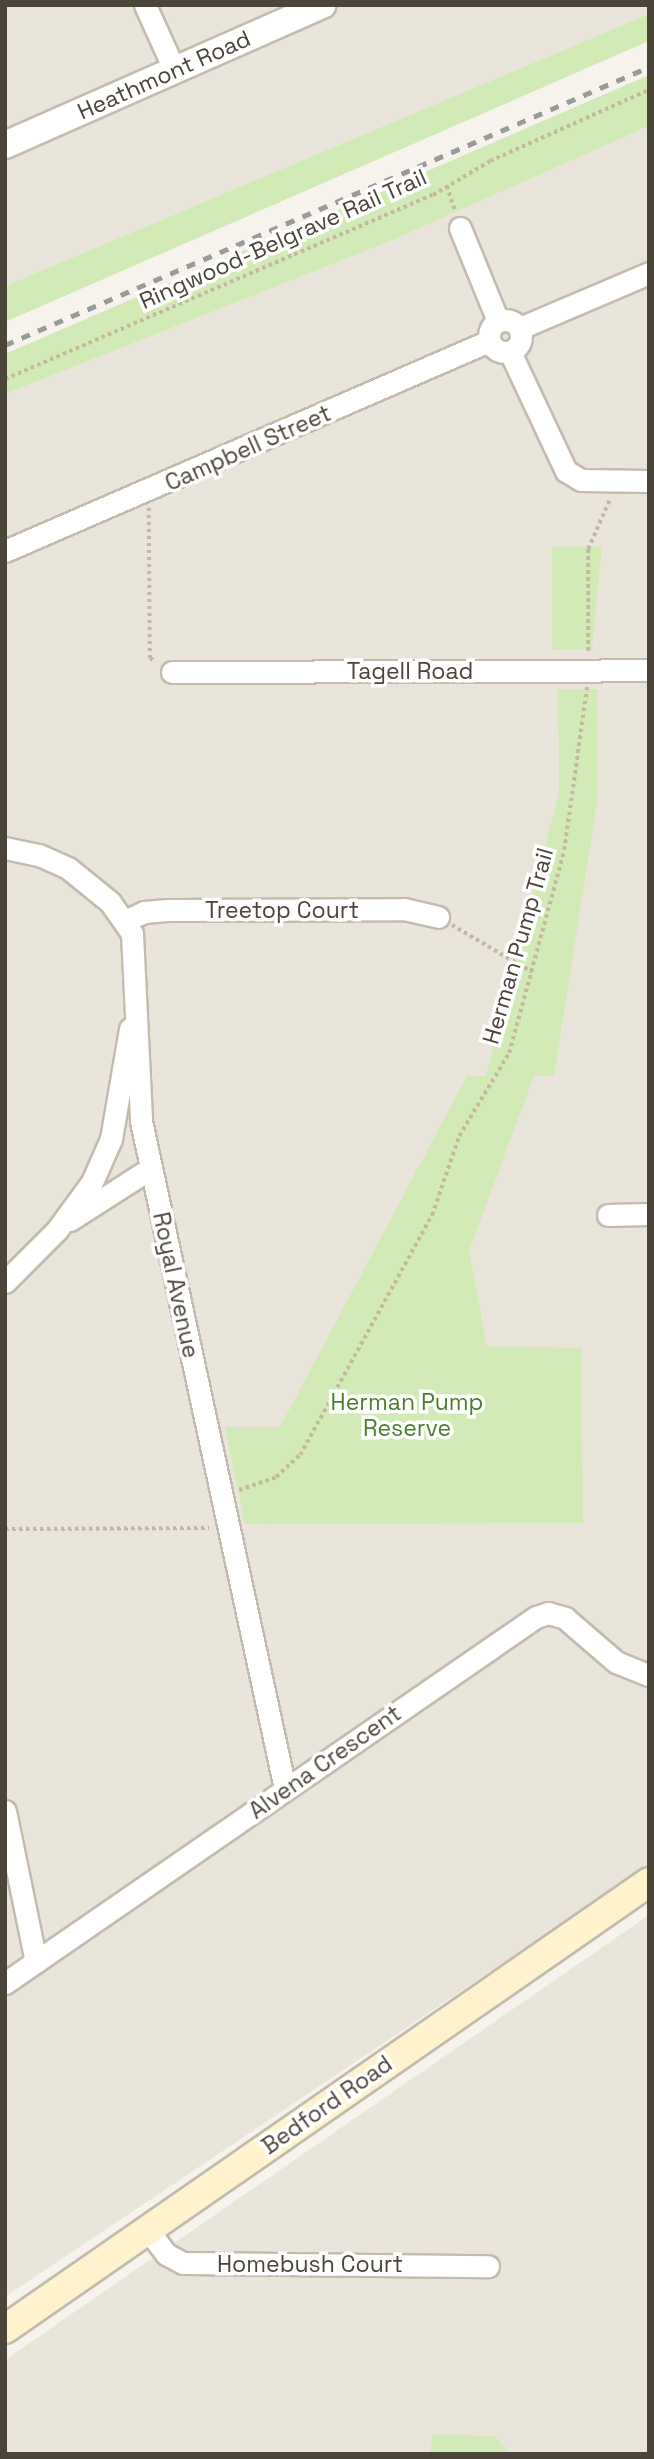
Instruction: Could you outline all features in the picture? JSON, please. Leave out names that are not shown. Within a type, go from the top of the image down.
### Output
[{"type":"main road","name":"Bedford Road","points":[[5,2329],[649,1882]]},
{"type":"street","points":[[145,5],[175,71]]},
{"type":"street","name":"Heathmont Road","points":[[5,145],[323,5]]},
{"type":"street","points":[[460,228],[498,321]]},
{"type":"street","points":[[520,328],[649,273]]},
{"type":"street","points":[[498,321],[513,321],[520,328],[521,340],[510,352],[495,349],[489,341],[491,327],[498,321]]},
{"type":"street","name":"Campbell Street","points":[[5,551],[149,492],[489,341]]},
{"type":"street","points":[[510,352],[566,471],[581,480],[649,481]]},
{"type":"street","name":"Tagell Road","points":[[172,673],[649,670]]},
{"type":"street","points":[[5,848],[38,855],[68,868],[127,920]]},
{"type":"street","name":"Treetop Court","points":[[127,920],[144,912],[167,910],[404,909],[438,917]]},
{"type":"street","name":"Royal Avenue","points":[[127,920],[135,947],[140,1111],[285,1789]]},
{"type":"street","points":[[5,1282],[57,1230],[92,1182],[111,1139],[125,1040],[136,1015]]},
{"type":"street","points":[[57,1230],[151,1168]]},
{"type":"street","points":[[608,1215],[649,1214]]},
{"type":"street","name":"Alvena Crescent","points":[[5,1983],[519,1628],[548,1613],[565,1618],[616,1662],[649,1675]]},
{"type":"street","points":[[5,1811],[36,1962]]},
{"type":"street","name":"Homebush Court","points":[[148,2230],[166,2254],[183,2263],[488,2266]]},
{"type":"path","name":"Ringwood-Belgrave Rail Trail","points":[[5,379],[421,201],[490,161],[649,90]]},
{"type":"path","points":[[447,186],[460,228]]},
{"type":"path","name":"Herman Pump Trail","points":[[222,1497],[276,1477],[300,1455],[432,1215],[459,1136],[509,1053],[564,850],[582,745],[588,670],[588,550],[618,481]]},
{"type":"path","points":[[149,492],[150,658],[172,673]]},
{"type":"path","points":[[438,917],[532,972]]},
{"type":"path","points":[[5,1529],[220,1528]]},
{"type":"shaded area","points":[[5,5],[649,5],[649,14],[5,286]]},
{"type":"shaded area","points":[[649,126],[649,1865],[5,2297],[5,394],[388,242]]},
{"type":"shaded area","points":[[649,1915],[649,2454],[511,2454],[495,2436],[434,2434],[430,2454],[5,2454],[5,2360]]},
{"type":"green space","points":[[649,14],[649,41],[5,322],[5,286]]},
{"type":"green space","points":[[649,75],[649,126],[388,242],[5,394],[5,354]]},
{"type":"green space","points":[[602,546],[592,649],[552,650],[552,547]]},
{"type":"green space","name":"Herman Pump Reserve","points":[[558,689],[598,689],[598,796],[554,1076],[534,1076],[469,1251],[487,1346],[581,1348],[583,1523],[245,1524],[225,1427],[280,1427],[467,1076],[486,1076],[559,793]]},
{"type":"green space","points":[[433,2434],[495,2436],[511,2454],[430,2454]]},
{"type":"railway","points":[[5,345],[649,67]]}]
